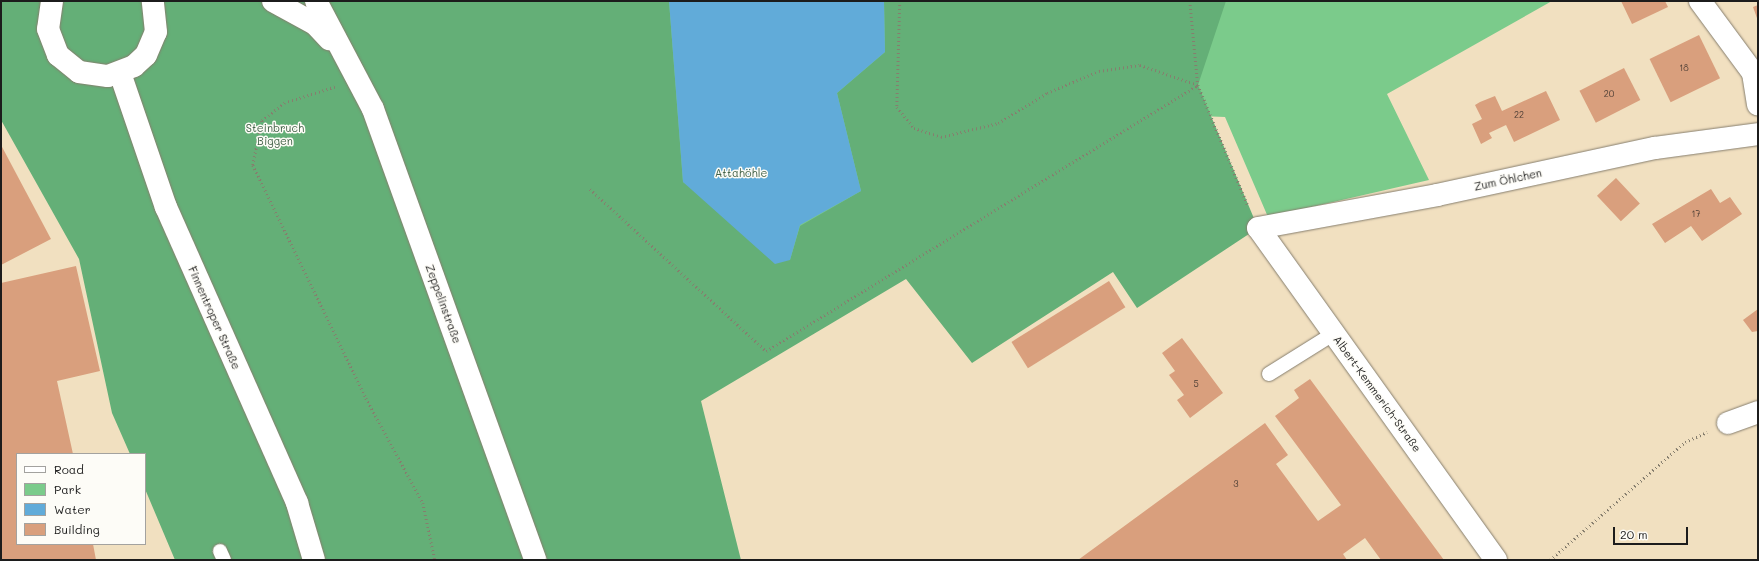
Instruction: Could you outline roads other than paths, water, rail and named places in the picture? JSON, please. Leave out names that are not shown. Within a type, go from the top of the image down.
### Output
[{"type":"main road","points":[[52,1],[48,29],[58,55],[79,72],[94,76],[120,73],[146,55],[156,32],[153,1]]},
{"type":"main road","name":"Zeppelinstraße","points":[[273,1],[315,24],[341,52]]},
{"type":"main road","name":"Zeppelinstraße","points":[[316,1],[341,52],[372,109],[535,560]]},
{"type":"main road","points":[[1700,1],[1753,73],[1758,105]]},
{"type":"main road","name":"Finnentroper Straße","points":[[120,73],[166,207],[297,503],[314,560]]},
{"type":"main road","name":"Zum Öhlchen","points":[[1258,228],[1437,195],[1655,148],[1758,134]]},
{"type":"main road","name":"Albert-Kemmerich-Straße","points":[[1258,228],[1496,560]]},
{"type":"main road","points":[[1728,423],[1758,412]]},
{"type":"lane","points":[[1269,374],[1334,334]]},
{"type":"water","points":[[669,1],[884,1],[885,52],[837,93],[861,191],[800,225],[790,260],[775,264],[683,182]]},
{"type":"park label","name":"Steinbruch Biggen","points":[[275,135]]},
{"type":"park label","name":"Attahöhle","points":[[741,173]]}]
